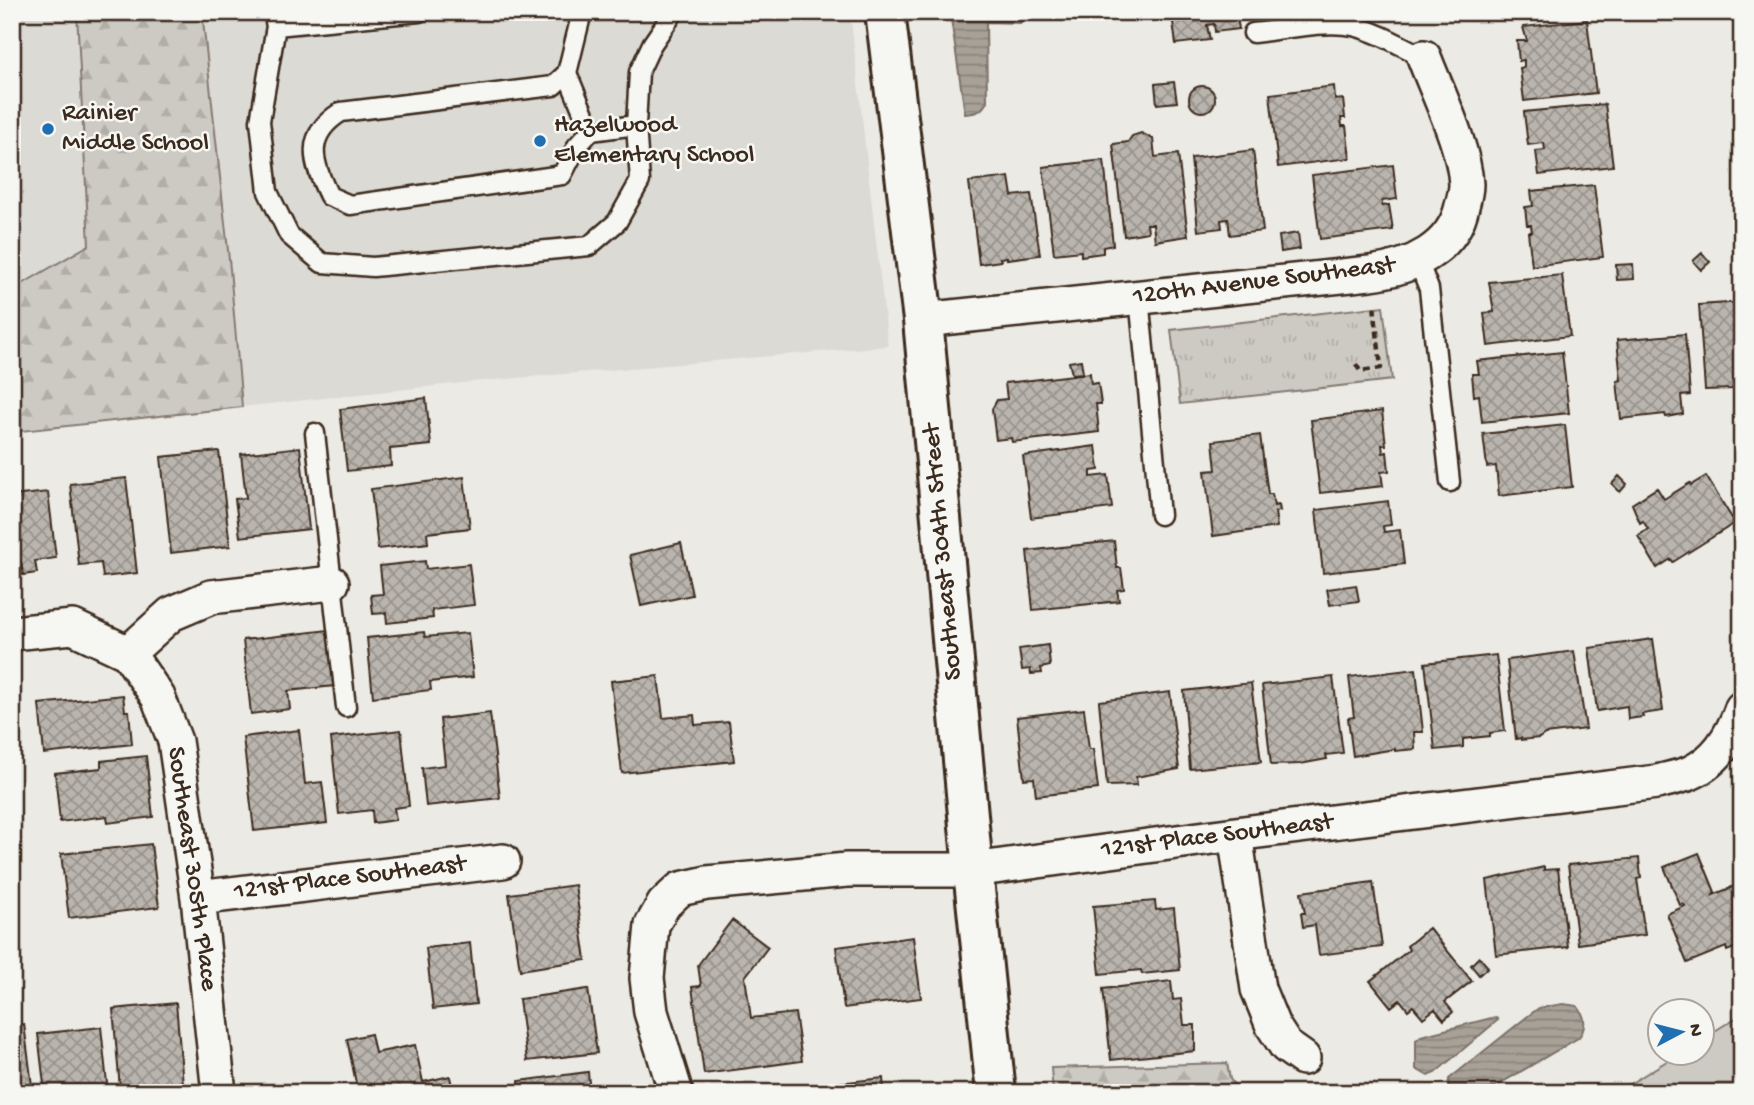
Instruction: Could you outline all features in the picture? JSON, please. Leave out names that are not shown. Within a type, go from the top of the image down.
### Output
[{"type":"street","name":"Southeast 304th Street","points":[[885,12],[923,320],[996,1093]]},
{"type":"street","name":"120th Avenue Southeast","points":[[923,320],[1386,271],[1418,261],[1440,246],[1459,220],[1466,186],[1461,155],[1424,57]]},
{"type":"street","points":[[12,633],[73,627],[128,653],[171,614],[211,597],[332,583]]},
{"type":"street","name":"Southeast 305th Place","points":[[128,653],[158,697],[175,741],[198,898],[219,1093]]},
{"type":"street","name":"121st Place Southeast","points":[[676,1093],[651,1012],[647,978],[652,925],[664,904],[680,889],[707,883],[847,870],[973,870],[1235,834],[1657,782],[1691,773],[1716,755],[1735,727],[1742,708]]},
{"type":"street","points":[[1235,834],[1258,989],[1273,1027],[1286,1046],[1303,1058]]},
{"type":"street","name":"121st Place Southeast","points":[[198,898],[503,861]]},
{"type":"lane","points":[[419,12],[275,19],[260,121],[268,192],[289,235],[322,263],[373,267],[589,246],[617,222],[640,181],[636,125],[639,72],[652,44],[674,12]]},
{"type":"lane","points":[[582,12],[567,73],[553,86],[341,111],[326,121],[314,141],[317,172],[329,196],[350,205],[562,176],[577,146],[591,131],[636,125]]},
{"type":"lane","points":[[1253,33],[1331,25],[1351,26],[1373,33],[1424,57]]},
{"type":"lane","points":[[567,73],[591,131]]},
{"type":"lane","points":[[1418,261],[1429,289],[1450,482]]},
{"type":"lane","points":[[1139,298],[1160,515]]},
{"type":"lane","points":[[315,433],[346,707]]},
{"type":"path","points":[[1356,364],[1360,371],[1381,368],[1373,301]]},
{"type":"shaded area","name":"Rainier Middle School","points":[[12,12],[77,12],[89,245],[12,290]]},
{"type":"shaded area","name":"Hazelwood Elementary School","points":[[202,12],[850,12],[888,346],[471,382],[242,407]]},
{"type":"shaded area","points":[[950,12],[1025,12],[1021,23],[986,22],[987,101],[981,110],[972,113],[965,114]]},
{"type":"shaded area","points":[[1563,1004],[1577,1006],[1582,1014],[1584,1026],[1578,1038],[1484,1093],[1451,1093],[1448,1088],[1449,1079],[1528,1016],[1539,1008]]},
{"type":"shaded area","points":[[1495,1017],[1498,1020],[1435,1073],[1428,1076],[1416,1069],[1416,1040],[1421,1036]]},
{"type":"green space","points":[[77,12],[202,12],[242,407],[12,432],[12,290],[89,245]]},
{"type":"green space","points":[[1383,306],[1392,380],[1180,404],[1171,330]]},
{"type":"green space","points":[[1742,1014],[1742,1093],[1615,1093],[1659,1066],[1716,1066],[1716,1030]]},
{"type":"green space","points":[[1227,1063],[1230,1079],[1240,1093],[1053,1093],[1051,1068]]},
{"type":"building","points":[[1174,12],[1236,12],[1239,29],[1215,32],[1214,24],[1207,25],[1210,40],[1176,44],[1172,15]]},
{"type":"building","points":[[1587,20],[1596,93],[1524,101],[1520,68],[1524,67],[1524,60],[1519,61],[1517,41],[1527,41],[1523,27]]},
{"type":"building","points":[[1174,82],[1177,102],[1157,104],[1155,84]]},
{"type":"building","points":[[1202,86],[1211,90],[1215,99],[1211,108],[1202,112],[1193,108],[1189,99],[1193,90]]},
{"type":"building","points":[[1334,86],[1335,100],[1343,99],[1345,118],[1341,118],[1342,126],[1346,126],[1350,158],[1278,167],[1270,94]]},
{"type":"building","points":[[1605,104],[1613,166],[1539,175],[1536,151],[1545,150],[1544,143],[1528,145],[1524,112]]},
{"type":"building","points":[[1141,133],[1153,139],[1155,157],[1178,154],[1188,236],[1155,241],[1153,224],[1147,224],[1148,232],[1124,236],[1113,144],[1128,142],[1132,136]]},
{"type":"building","points":[[1253,150],[1263,231],[1230,235],[1228,219],[1221,220],[1222,228],[1198,231],[1191,158]]},
{"type":"building","points":[[1104,160],[1113,245],[1103,247],[1103,253],[1081,256],[1081,251],[1054,254],[1043,167]]},
{"type":"building","points":[[1393,165],[1397,199],[1382,201],[1382,206],[1389,205],[1393,230],[1320,239],[1312,175]]},
{"type":"building","points":[[1009,177],[1012,196],[1031,194],[1040,255],[1000,258],[1001,261],[979,264],[969,182]]},
{"type":"building","points":[[1594,185],[1603,257],[1532,266],[1528,232],[1532,232],[1531,225],[1527,225],[1525,207],[1533,206],[1531,191]]},
{"type":"building","points":[[1298,233],[1300,249],[1281,252],[1279,236]]},
{"type":"building","points":[[1702,253],[1710,262],[1701,270],[1693,261]]},
{"type":"building","points":[[1633,264],[1634,279],[1617,280],[1616,265]]},
{"type":"building","points":[[1562,275],[1570,336],[1488,346],[1484,313],[1494,312],[1489,282]]},
{"type":"building","points":[[1742,302],[1742,381],[1733,382],[1734,389],[1705,390],[1699,305]]},
{"type":"building","points":[[1685,334],[1690,395],[1681,396],[1683,414],[1621,419],[1617,340]]},
{"type":"building","points":[[1562,352],[1569,413],[1482,422],[1479,395],[1474,396],[1472,374],[1479,374],[1477,361]]},
{"type":"building","points":[[1081,360],[1083,373],[1072,374],[1069,362]]},
{"type":"building","points":[[1090,373],[1091,384],[1098,383],[1101,404],[1096,404],[1099,432],[1012,442],[1011,438],[996,440],[992,409],[997,400],[1007,399],[1005,383]]},
{"type":"building","points":[[426,398],[431,445],[390,449],[391,466],[347,471],[340,409]]},
{"type":"building","points":[[1382,411],[1386,445],[1382,445],[1383,453],[1387,452],[1389,471],[1381,472],[1383,486],[1320,493],[1311,420]]},
{"type":"building","points":[[1565,425],[1572,487],[1499,496],[1496,466],[1487,467],[1483,434]]},
{"type":"building","points":[[1260,435],[1268,494],[1272,494],[1274,506],[1279,505],[1280,511],[1275,512],[1277,527],[1213,536],[1205,471],[1216,470],[1213,441]]},
{"type":"building","points":[[1096,446],[1099,470],[1091,471],[1091,477],[1108,475],[1112,508],[1031,518],[1023,456]]},
{"type":"building","points":[[300,447],[309,529],[240,537],[235,499],[246,498],[241,454]]},
{"type":"building","points":[[219,451],[230,546],[171,553],[161,457]]},
{"type":"building","points":[[1619,476],[1627,484],[1620,492],[1612,484]]},
{"type":"building","points":[[1706,476],[1735,523],[1673,562],[1671,559],[1657,568],[1638,536],[1648,529],[1643,521],[1640,523],[1632,504],[1657,488],[1664,499]]},
{"type":"building","points":[[464,477],[470,528],[427,533],[428,543],[378,549],[371,489]]},
{"type":"building","points":[[126,478],[137,573],[103,577],[101,563],[79,565],[70,484]]},
{"type":"building","points":[[48,492],[56,558],[35,561],[37,573],[23,575],[21,562],[12,563],[12,496]]},
{"type":"building","points":[[1388,501],[1391,525],[1383,526],[1384,532],[1400,530],[1404,564],[1323,573],[1316,510]]},
{"type":"building","points":[[1114,541],[1117,568],[1121,568],[1124,589],[1117,590],[1119,601],[1033,610],[1027,551]]},
{"type":"building","points":[[681,543],[692,595],[641,606],[630,555]]},
{"type":"building","points":[[425,561],[426,569],[469,564],[474,605],[432,610],[433,618],[387,623],[386,613],[373,614],[371,595],[383,594],[380,566]]},
{"type":"building","points":[[1356,585],[1359,601],[1330,605],[1327,589]]},
{"type":"building","points":[[328,630],[334,686],[288,691],[290,709],[251,714],[243,640]]},
{"type":"building","points":[[424,632],[425,637],[468,633],[473,677],[430,682],[431,690],[373,697],[367,638]]},
{"type":"building","points":[[1653,639],[1663,711],[1628,719],[1627,706],[1597,711],[1589,648]]},
{"type":"building","points":[[1048,645],[1050,666],[1041,668],[1042,673],[1031,674],[1030,669],[1022,670],[1019,649]]},
{"type":"building","points":[[1574,651],[1586,729],[1545,734],[1539,738],[1516,739],[1507,660]]},
{"type":"building","points":[[1496,655],[1505,731],[1490,733],[1490,736],[1463,739],[1463,747],[1435,750],[1425,663]]},
{"type":"building","points":[[1416,669],[1423,732],[1414,732],[1415,749],[1395,749],[1353,756],[1348,718],[1354,717],[1349,677]]},
{"type":"building","points":[[658,676],[663,718],[694,715],[695,725],[729,722],[734,761],[622,773],[611,681]]},
{"type":"building","points":[[1333,677],[1343,753],[1326,755],[1327,759],[1300,764],[1271,765],[1262,685]]},
{"type":"building","points":[[1251,683],[1261,762],[1190,769],[1184,691]]},
{"type":"building","points":[[1170,692],[1179,769],[1136,777],[1137,785],[1107,786],[1099,701]]},
{"type":"building","points":[[123,695],[125,711],[129,711],[132,744],[44,754],[39,704]]},
{"type":"building","points":[[1084,709],[1098,789],[1036,796],[1034,778],[1024,779],[1017,717]]},
{"type":"building","points":[[490,713],[500,798],[426,806],[422,768],[445,765],[440,719]]},
{"type":"building","points":[[299,730],[305,784],[322,782],[327,823],[254,831],[243,737]]},
{"type":"building","points":[[401,730],[409,806],[394,808],[396,820],[373,823],[372,810],[339,814],[331,738]]},
{"type":"building","points":[[146,756],[153,817],[108,823],[107,816],[60,822],[55,773],[101,768],[101,761]]},
{"type":"building","points":[[151,844],[159,907],[69,918],[61,854]]},
{"type":"building","points":[[1699,853],[1715,892],[1713,895],[1742,883],[1742,945],[1727,951],[1726,947],[1687,963],[1667,914],[1685,906],[1680,905],[1664,867]]},
{"type":"building","points":[[1639,858],[1641,878],[1637,879],[1645,935],[1578,944],[1568,865]]},
{"type":"building","points":[[1544,867],[1544,870],[1558,869],[1568,947],[1496,955],[1487,880]]},
{"type":"building","points":[[1373,882],[1382,947],[1319,955],[1315,925],[1303,927],[1301,913],[1305,913],[1301,892]]},
{"type":"building","points":[[575,885],[586,960],[520,970],[509,894]]},
{"type":"building","points":[[1155,901],[1156,910],[1174,908],[1180,970],[1100,974],[1093,906]]},
{"type":"building","points":[[732,920],[768,947],[745,977],[751,1018],[795,1013],[802,1061],[704,1074],[692,987],[701,986],[698,965]]},
{"type":"building","points":[[1429,928],[1472,981],[1445,1002],[1453,1012],[1444,1020],[1435,1009],[1423,1018],[1413,1006],[1408,1010],[1400,1000],[1391,1007],[1370,981],[1409,950],[1407,946]]},
{"type":"building","points":[[913,937],[921,998],[844,1008],[836,947]]},
{"type":"building","points":[[470,943],[476,1004],[433,1009],[426,948]]},
{"type":"building","points":[[1479,957],[1488,967],[1479,975],[1471,965]]},
{"type":"building","points":[[1171,981],[1173,1000],[1181,999],[1184,1025],[1195,1025],[1195,1051],[1111,1060],[1103,989]]},
{"type":"building","points":[[588,989],[597,1053],[527,1061],[519,999]]},
{"type":"building","points":[[176,1003],[183,1084],[120,1089],[113,1009]]},
{"type":"building","points":[[24,1024],[33,1093],[12,1093],[12,1026]]},
{"type":"building","points":[[101,1027],[108,1093],[45,1093],[38,1034]]},
{"type":"building","points":[[371,1034],[375,1053],[415,1045],[423,1082],[450,1076],[453,1093],[358,1093],[347,1039]]},
{"type":"building","points":[[588,1072],[590,1093],[521,1093],[519,1081]]},
{"type":"building","points":[[883,1078],[884,1091],[901,1089],[902,1093],[813,1093],[812,1086]]},
{"type":"place","name":"Rainier Middle School","points":[[48,129]]},
{"type":"place","name":"Hazelwood Elementary School","points":[[540,141]]}]
